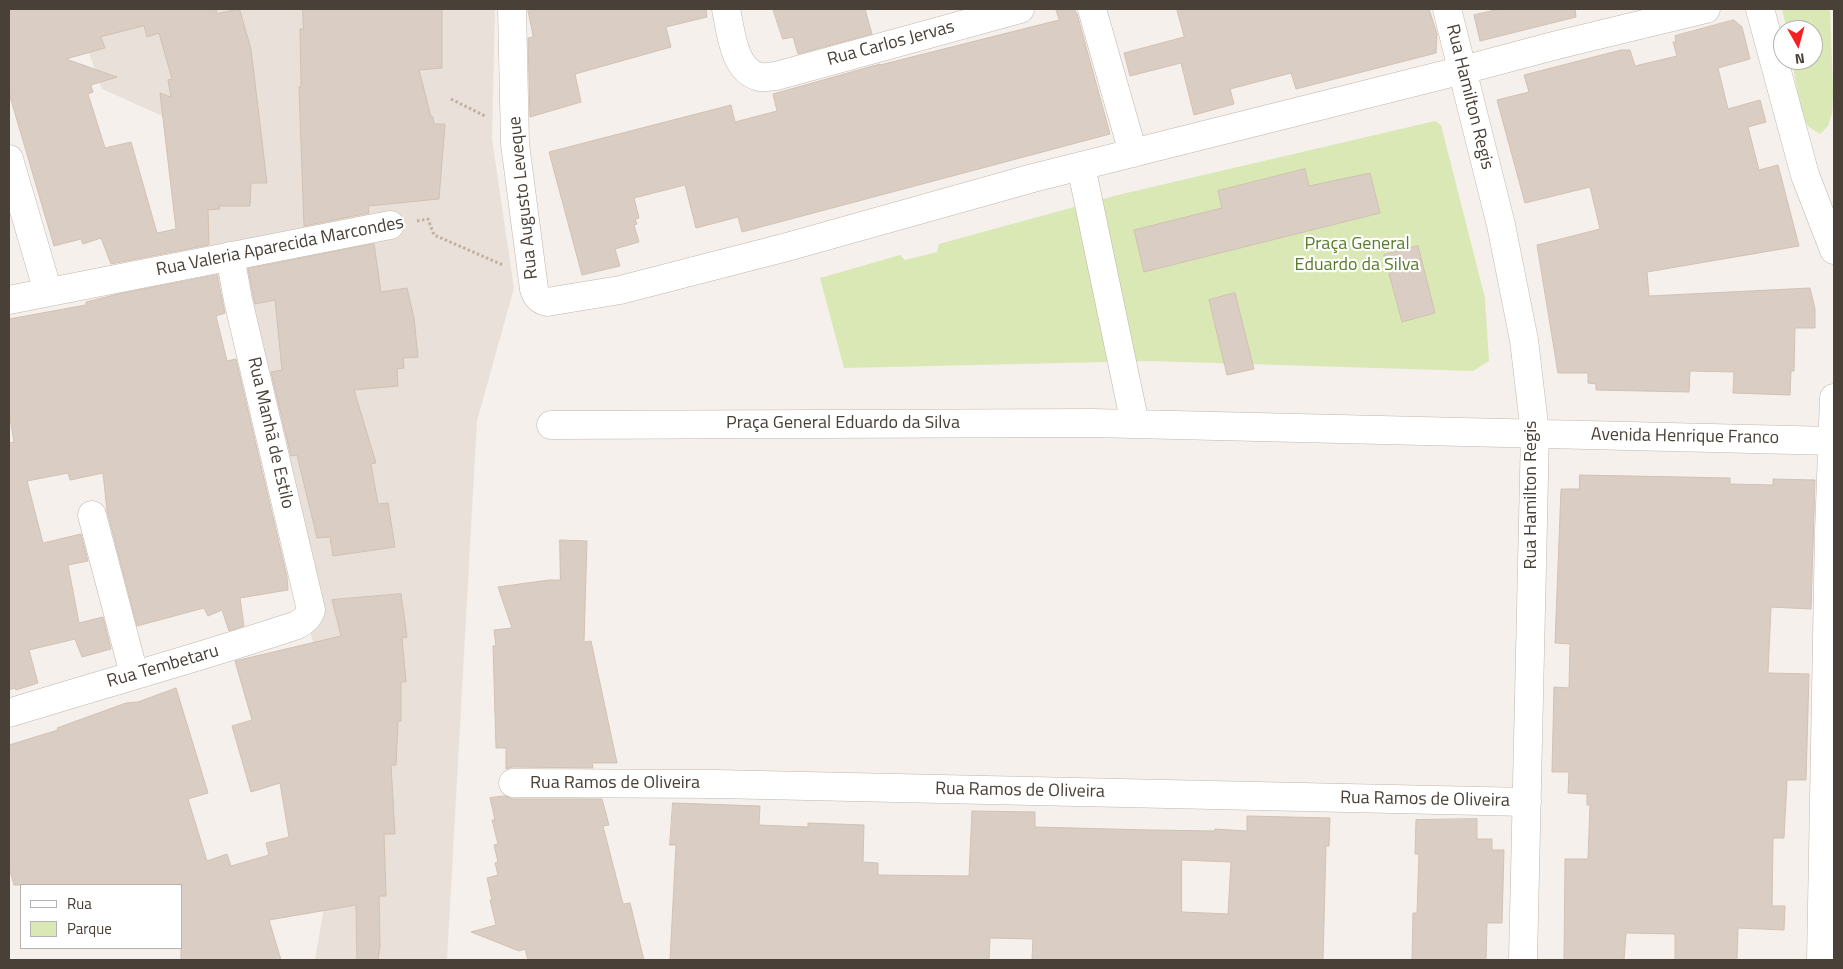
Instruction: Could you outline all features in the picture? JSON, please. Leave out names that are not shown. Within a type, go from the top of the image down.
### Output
[{"type":"street","name":"Rua Augusto Leveque","points":[[512,9],[515,131],[535,287]]},
{"type":"street","name":"Rua Carlos Jervas","points":[[726,9],[739,61],[753,74],[762,77],[776,76],[1020,9]]},
{"type":"street","points":[[1092,9],[1133,153]]},
{"type":"street","name":"Rua Hamilton Regis","points":[[1447,9],[1501,225],[1522,330],[1535,434],[1523,960]]},
{"type":"street","points":[[535,287],[541,301],[552,302],[620,290],[787,247],[1081,166],[1706,9]]},
{"type":"street","points":[[1760,9],[1805,175],[1834,250]]},
{"type":"street","points":[[9,159],[48,292]]},
{"type":"street","points":[[1081,166],[1135,424]]},
{"type":"street","name":"Rua Valeria Aparecida Marcondes","points":[[9,300],[390,225]]},
{"type":"street","name":"Rua Manhã de Estilo","points":[[230,256],[238,300],[311,610]]},
{"type":"street","points":[[1821,960],[1834,398]]},
{"type":"street","name":"Praça General Eduardo da Silva","points":[[551,425],[1135,424],[1535,434]]},
{"type":"street","name":"Avenida Henrique Franco","points":[[1535,434],[1833,441]]},
{"type":"street","points":[[92,515],[134,674]]},
{"type":"street","name":"Rua Tembetaru","points":[[9,713],[134,674],[223,650],[297,625],[308,618],[311,610]]},
{"type":"street","name":"Rua Ramos de Oliveira","points":[[513,783],[716,784],[1527,802]]},
{"type":"path","points":[[452,99],[515,131]]},
{"type":"path","name":"Rua Valeria Aparecida Marcondes","points":[[390,225],[428,219],[434,235],[535,287]]},
{"type":"shaded area","points":[[73,9],[495,9],[492,139],[514,288],[477,421],[447,960],[315,960],[347,773],[178,123],[102,89]]},
{"type":"green space","points":[[1782,9],[1830,9],[1832,114],[1828,126],[1820,134],[1809,127],[1802,118],[1794,70],[1823,70],[1823,20],[1785,20]]},
{"type":"green space","name":"Praça General Eduardo da Silva","points":[[1435,121],[1441,125],[1485,298],[1489,361],[1473,371],[1150,361],[844,368],[820,278],[900,255],[905,260],[937,252],[939,244],[1118,195]]},
{"type":"building","points":[[9,9],[216,9],[217,14],[238,9],[251,49],[267,183],[251,183],[250,206],[219,206],[220,209],[208,210],[209,245],[111,264],[101,238],[83,244],[81,239],[54,246],[9,93]],"holes":[[[144,26],[147,37],[159,33],[172,79],[168,80],[171,97],[160,93],[176,229],[157,233],[131,142],[105,148],[88,94],[93,92],[91,85],[117,77],[66,59],[105,48],[101,37]]]},
{"type":"building","points":[[303,9],[442,9],[442,68],[419,70],[434,124],[445,124],[439,199],[368,206],[369,213],[304,226],[299,87],[301,87],[300,29],[303,29]]},
{"type":"building","points":[[528,9],[706,9],[707,17],[666,27],[671,47],[575,74],[581,102],[530,117],[528,38],[533,37]]},
{"type":"building","points":[[773,9],[865,9],[872,34],[798,54],[793,37],[783,39]]},
{"type":"building","points":[[1056,9],[1074,9],[1077,14],[1110,134],[742,232],[738,217],[696,228],[685,185],[634,198],[639,218],[635,219],[637,224],[634,225],[639,242],[615,249],[620,266],[582,275],[549,152],[731,105],[735,122],[777,111],[773,94],[880,64],[1059,20]]},
{"type":"building","points":[[1177,9],[1429,9],[1437,34],[1436,53],[1296,89],[1291,73],[1230,89],[1234,104],[1194,115],[1181,63],[1130,76],[1124,53],[1184,37]]},
{"type":"building","points":[[1501,9],[1575,9],[1576,17],[1480,41],[1474,15]]},
{"type":"building","points":[[1734,20],[1742,27],[1750,59],[1718,68],[1728,109],[1760,100],[1766,122],[1748,127],[1759,170],[1778,165],[1799,246],[1647,272],[1649,296],[1810,288],[1815,309],[1815,328],[1795,328],[1794,371],[1791,371],[1790,395],[1733,393],[1734,372],[1690,371],[1689,392],[1596,390],[1596,384],[1588,383],[1588,373],[1558,373],[1537,245],[1600,229],[1590,187],[1525,203],[1497,100],[1529,92],[1524,75],[1621,50],[1630,50],[1635,66],[1677,56],[1673,42],[1676,42],[1675,36]]},
{"type":"building","points":[[1305,169],[1309,186],[1370,173],[1380,213],[1144,272],[1134,230],[1222,208],[1218,191]]},
{"type":"building","points":[[374,244],[381,292],[407,288],[414,318],[418,357],[403,358],[404,368],[397,369],[398,386],[354,390],[376,463],[371,464],[378,504],[388,503],[395,547],[333,556],[330,537],[317,538],[297,455],[291,456],[271,372],[282,370],[275,300],[255,304],[248,269]]},
{"type":"building","points":[[1418,246],[1435,313],[1402,322],[1384,255]]},
{"type":"building","points":[[217,275],[225,313],[216,316],[227,361],[236,359],[287,577],[288,590],[240,598],[244,626],[229,631],[222,610],[208,616],[204,608],[137,626],[107,511],[103,473],[70,480],[68,473],[27,481],[43,543],[81,534],[88,561],[68,565],[79,623],[103,617],[111,649],[82,657],[75,639],[29,650],[38,683],[16,690],[15,688],[9,690],[9,443],[14,442],[9,413],[9,319],[86,305],[86,302],[118,294]]},
{"type":"building","points":[[1235,293],[1254,369],[1227,375],[1209,300]]},
{"type":"building","points":[[1580,475],[1730,478],[1730,484],[1773,485],[1773,479],[1815,480],[1811,609],[1771,607],[1768,673],[1809,674],[1806,780],[1787,780],[1784,838],[1773,838],[1772,906],[1785,906],[1784,930],[1738,928],[1737,960],[1675,960],[1675,934],[1626,933],[1624,960],[1564,960],[1565,859],[1588,859],[1590,805],[1587,805],[1587,794],[1568,793],[1569,772],[1552,772],[1554,687],[1569,688],[1570,644],[1555,643],[1561,489],[1579,489]]},
{"type":"building","points":[[560,540],[587,541],[584,642],[591,641],[617,763],[592,763],[593,768],[513,767],[506,769],[506,748],[496,748],[493,646],[496,646],[494,630],[512,628],[498,587],[560,580]]},
{"type":"building","points":[[401,594],[407,637],[402,638],[406,682],[401,682],[401,721],[398,721],[396,765],[391,765],[395,834],[384,834],[386,896],[379,896],[380,946],[378,960],[357,960],[356,905],[269,920],[281,960],[181,960],[182,884],[14,885],[9,867],[9,745],[58,730],[57,728],[126,703],[138,702],[176,688],[208,793],[188,799],[207,861],[227,854],[231,866],[269,855],[266,843],[289,837],[280,783],[251,792],[232,726],[252,720],[235,661],[341,636],[332,600]]},
{"type":"building","points":[[505,796],[513,799],[602,799],[609,825],[603,826],[623,904],[630,903],[644,960],[528,960],[525,949],[519,951],[471,932],[496,925],[487,878],[498,875],[495,863],[498,862],[494,845],[498,844],[492,820],[495,820],[490,798]]},
{"type":"building","points":[[673,803],[760,806],[759,825],[808,827],[808,823],[864,825],[863,862],[878,863],[878,875],[969,876],[972,811],[1035,812],[1035,827],[1150,830],[1215,831],[1215,829],[1247,831],[1247,816],[1330,818],[1329,846],[1326,846],[1323,960],[1032,960],[1033,939],[990,938],[989,960],[670,960],[676,845],[670,845]],"holes":[[[1182,860],[1231,862],[1228,914],[1182,912]]]},
{"type":"building","points":[[1477,819],[1477,839],[1492,839],[1492,850],[1504,850],[1502,923],[1487,923],[1486,960],[1412,960],[1413,913],[1417,913],[1419,854],[1415,854],[1416,820]]}]
